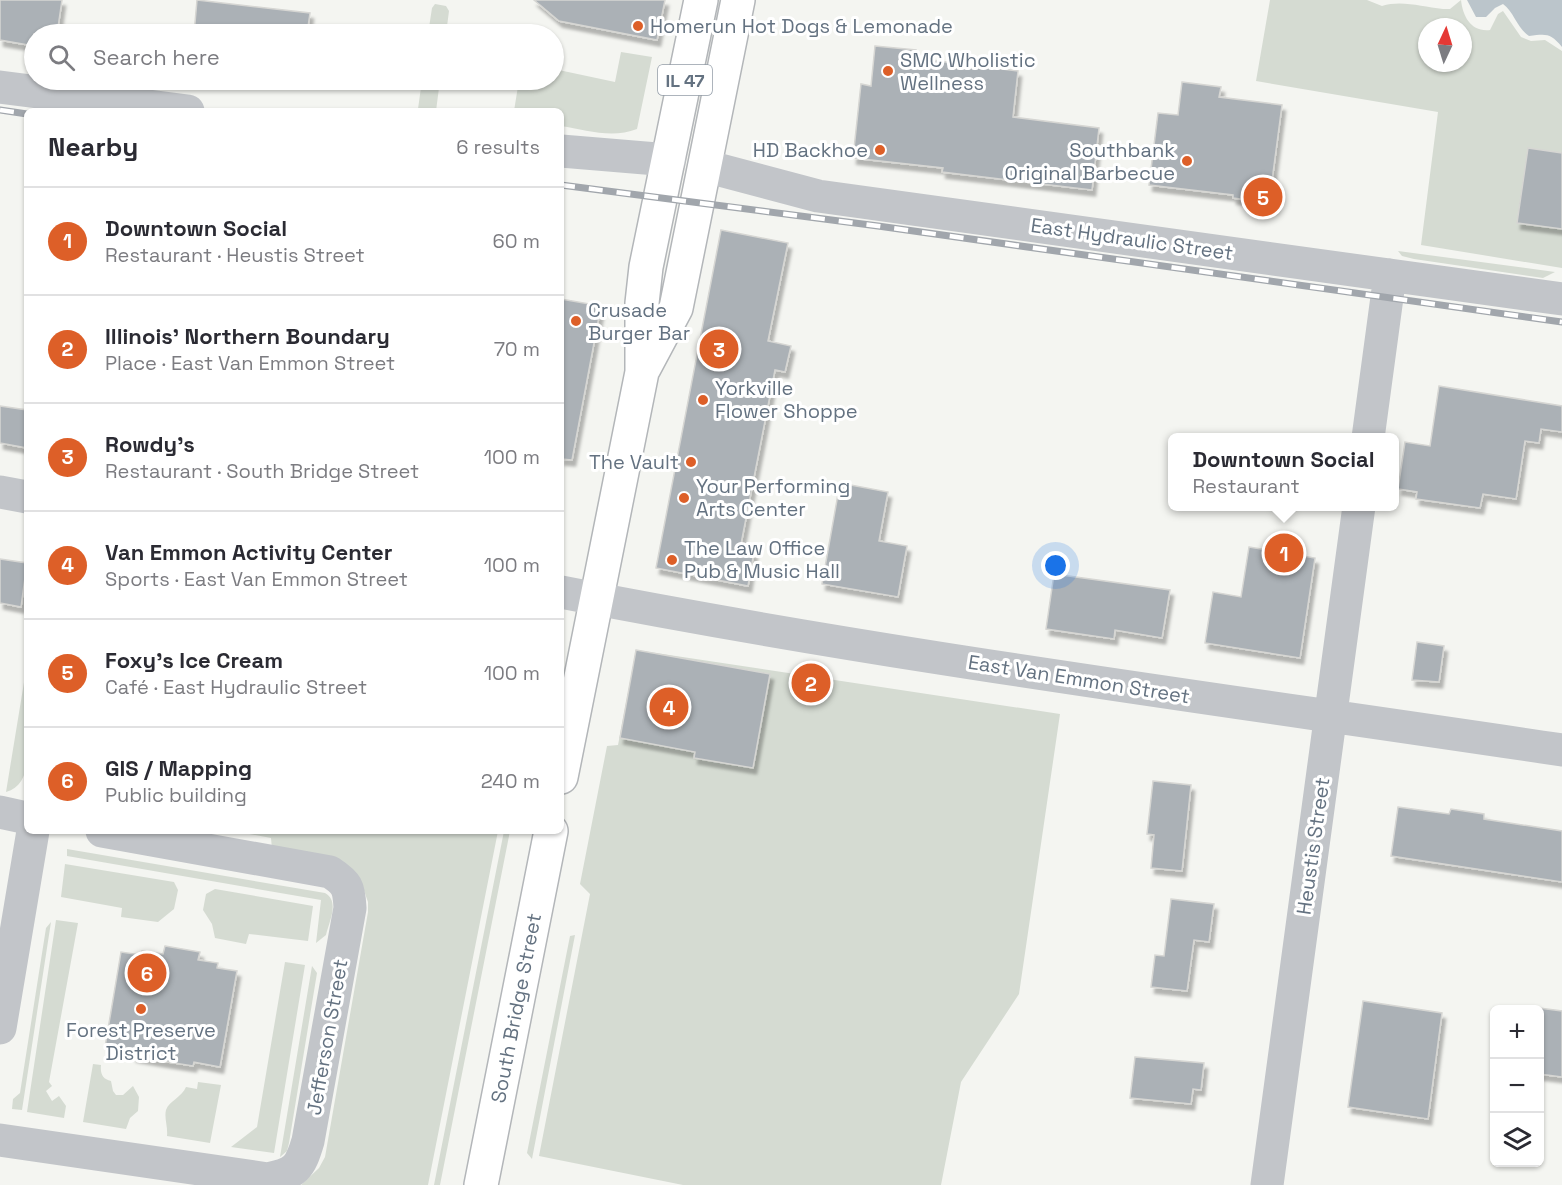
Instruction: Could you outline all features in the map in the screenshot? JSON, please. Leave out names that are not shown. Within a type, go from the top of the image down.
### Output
[{"type":"highway","name":"IL 47","points":[[642,372],[644,285],[701,0]]},
{"type":"highway","points":[[564,761],[642,372],[676,308],[738,0]]},
{"type":"highway","name":"South Bridge Street","points":[[481,1185],[550,834]]},
{"type":"street","points":[[0,87],[147,108]]},
{"type":"street","points":[[564,151],[669,160]]},
{"type":"street","name":"East Hydraulic Street","points":[[705,166],[818,196],[1562,299]]},
{"type":"street","points":[[1369,433],[1390,275]]},
{"type":"street","points":[[0,492],[24,496]]},
{"type":"street","name":"Heustis Street","points":[[1267,1185],[1358,511]]},
{"type":"street","name":"East Van Emmon Street","points":[[564,593],[853,644],[1171,694],[1562,750]]},
{"type":"street","points":[[0,812],[24,817]]},
{"type":"street","points":[[0,1028],[32,834]]},
{"type":"street","name":"Jefferson Street","points":[[0,1140],[268,1179],[288,1175],[302,1161],[308,1141],[350,908],[350,893],[344,881],[330,872],[119,834]]},
{"type":"shaded area","points":[[1270,0],[1367,0],[1382,6],[1405,4],[1450,9],[1461,0],[1467,18],[1418,18],[1418,72],[1472,72],[1472,25],[1478,29],[1490,30],[1498,14],[1503,11],[1521,37],[1531,41],[1545,40],[1562,51],[1562,268],[1421,245],[1438,112],[1256,81]]},
{"type":"shaded area","points":[[1467,0],[1562,0],[1562,47],[1548,36],[1529,36],[1503,4],[1486,17],[1476,17]]},
{"type":"shaded area","points":[[435,4],[446,6],[449,11],[447,24],[430,24],[432,8]]},
{"type":"shaded area","points":[[621,52],[652,57],[637,129],[609,134],[599,133],[564,127],[564,108],[514,108],[517,90],[564,90],[564,71],[615,82]]},
{"type":"shaded area","points":[[421,90],[439,90],[436,108],[418,108]]},
{"type":"shaded area","points":[[1398,251],[1555,272],[1543,278],[1414,259],[1402,256]]},
{"type":"shaded area","points":[[636,650],[1060,714],[1019,994],[961,1082],[941,1185],[683,1185],[539,1156],[590,894],[580,884],[607,746],[618,745]]},
{"type":"shaded area","points":[[24,682],[24,775],[15,788],[6,792]]},
{"type":"shaded area","points":[[249,834],[497,834],[428,1185],[301,1185],[319,1168],[325,1157],[368,902],[361,882],[272,849],[271,838]]},
{"type":"shaded area","points":[[503,834],[509,834],[440,1185],[434,1185]]},
{"type":"shaded area","points":[[67,849],[325,893],[333,906],[326,935],[316,943],[321,900],[67,856]]},
{"type":"shaded area","points":[[65,864],[174,882],[178,890],[174,909],[158,922],[121,917],[122,908],[61,897]]},
{"type":"shaded area","points":[[215,889],[313,906],[308,941],[249,934],[246,944],[215,938],[212,924],[203,910],[206,894]]},
{"type":"shaded area","points":[[56,920],[78,923],[49,1082],[52,1086],[46,1091],[52,1101],[59,1096],[66,1106],[64,1118],[27,1112]]},
{"type":"shaded area","points":[[51,922],[22,1110],[12,1109],[13,1099],[20,1093],[46,928]]},
{"type":"shaded area","points":[[575,935],[532,1159],[527,1153],[570,936]]},
{"type":"shaded area","points":[[285,962],[305,965],[274,1153],[231,1147],[257,1127]]},
{"type":"shaded area","points":[[312,966],[317,973],[289,1143],[287,1151],[280,1157]]},
{"type":"shaded area","points":[[93,1064],[101,1065],[103,1076],[111,1081],[116,1095],[123,1095],[133,1086],[139,1097],[138,1111],[130,1118],[126,1129],[83,1122]]},
{"type":"shaded area","points":[[198,1082],[221,1085],[210,1143],[167,1136],[166,1110],[186,1087],[197,1089]]},
{"type":"building","points":[[0,0],[62,0],[58,24],[24,24],[24,44],[0,40]]},
{"type":"building","points":[[197,0],[310,13],[308,24],[195,24]]},
{"type":"building","points":[[534,0],[665,0],[657,40],[559,21]]},
{"type":"building","points":[[875,46],[916,50],[915,58],[1018,71],[1013,117],[1099,128],[1092,190],[942,172],[943,168],[853,158],[861,84],[871,86]]},
{"type":"building","points":[[1182,82],[1221,87],[1219,97],[1282,105],[1272,181],[1277,182],[1274,207],[1247,203],[1247,200],[1233,198],[1233,195],[1149,185],[1158,113],[1178,115]]},
{"type":"building","points":[[1528,148],[1562,153],[1562,229],[1517,223]]},
{"type":"building","points":[[721,230],[788,243],[768,341],[791,346],[785,372],[775,370],[740,549],[754,552],[748,586],[656,568]]},
{"type":"building","points":[[564,300],[601,306],[572,460],[564,459]]},
{"type":"building","points":[[1439,386],[1562,406],[1562,432],[1541,429],[1539,443],[1525,441],[1516,499],[1483,494],[1480,508],[1416,499],[1417,492],[1399,489],[1405,442],[1430,446]]},
{"type":"building","points":[[0,406],[24,410],[24,447],[0,443]]},
{"type":"building","points":[[840,483],[888,492],[879,541],[907,546],[898,597],[822,584]]},
{"type":"building","points":[[1249,547],[1315,558],[1300,658],[1205,643],[1213,592],[1241,597]]},
{"type":"building","points":[[0,559],[24,563],[21,607],[0,603]]},
{"type":"building","points":[[1054,574],[1170,590],[1162,638],[1115,630],[1114,639],[1046,629]]},
{"type":"building","points":[[1417,642],[1444,646],[1439,682],[1412,680]]},
{"type":"building","points":[[636,650],[770,674],[753,768],[694,758],[695,752],[620,738]]},
{"type":"building","points":[[1153,781],[1191,785],[1182,871],[1151,868],[1154,835],[1147,834]]},
{"type":"building","points":[[1398,807],[1449,814],[1451,809],[1484,814],[1484,819],[1562,831],[1562,882],[1391,856]]},
{"type":"building","points":[[1171,899],[1214,904],[1209,942],[1194,940],[1187,991],[1151,987],[1155,955],[1164,956]]},
{"type":"building","points":[[165,946],[200,952],[198,960],[218,963],[217,968],[237,971],[220,1067],[194,1062],[193,1066],[133,1056],[133,1052],[105,1047],[121,952],[141,955],[142,951],[163,954]]},
{"type":"building","points":[[1363,1001],[1442,1013],[1428,1119],[1348,1107]]},
{"type":"building","points":[[1544,1009],[1562,1011],[1562,1077],[1544,1075]]},
{"type":"building","points":[[1135,1057],[1204,1063],[1201,1090],[1193,1089],[1191,1104],[1130,1098]]},
{"type":"railway","points":[[0,110],[24,114]]},
{"type":"railway","points":[[564,185],[878,226],[1562,322]]},
{"type":"place","name":"Homerun Hot Dogs & Lemonade","points":[[638,26]]},
{"type":"place","name":"SMC Wholistic Wellness","points":[[888,71]]},
{"type":"place","name":"HD Backhoe","points":[[880,150]]},
{"type":"place","name":"Southbank Original Barbecue","points":[[1187,161]]},
{"type":"place","name":"Foxy's Ice Cream","points":[[1263,197]]},
{"type":"place","name":"Crusade Burger Bar","points":[[576,321]]},
{"type":"place","name":"Rowdy's","points":[[719,349]]},
{"type":"place","name":"Yorkville Flower Shoppe","points":[[703,400]]},
{"type":"place","name":"The Vault","points":[[691,462]]},
{"type":"place","name":"Your Performing Arts Center","points":[[684,498]]},
{"type":"place","name":"Downtown Social","points":[[1284,553]]},
{"type":"place","name":"The Law Office Pub & Music Hall","points":[[672,560]]},
{"type":"place","name":"Illinois' Northern Boundary","points":[[811,683]]},
{"type":"place","name":"Van Emmon Activity Center","points":[[669,707]]},
{"type":"place","name":"GIS / Mapping","points":[[147,973]]},
{"type":"place","name":"Forest Preserve District","points":[[141,1009]]}]
